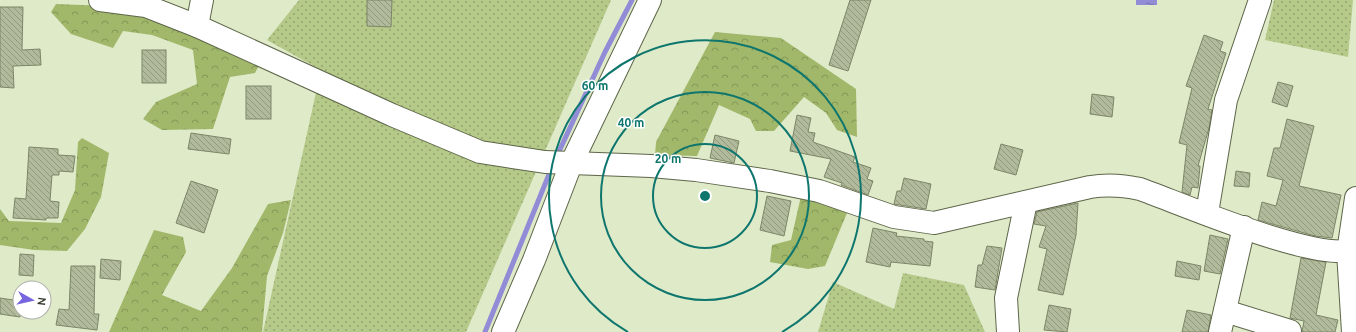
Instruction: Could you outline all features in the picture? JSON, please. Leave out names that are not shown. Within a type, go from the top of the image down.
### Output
[{"type":"street","points":[[100,0],[146,6],[197,26],[392,116],[480,152],[559,163],[651,166],[696,170],[770,181],[819,191],[894,217],[934,223],[1090,187],[1107,184],[1122,184],[1140,189],[1277,239],[1328,252],[1352,251]]},
{"type":"street","points":[[197,26],[202,0]]},
{"type":"street","points":[[507,331],[534,260],[559,163],[650,0]]},
{"type":"street","points":[[1207,213],[1226,100],[1260,0]]},
{"type":"street","points":[[1353,332],[1352,251],[1356,198]]},
{"type":"street","points":[[1008,332],[1006,298],[1026,202]]},
{"type":"street","points":[[1244,227],[1222,322],[1290,331]]},
{"type":"green space","points":[[299,0],[611,0],[466,332],[263,332],[321,70],[267,40]]},
{"type":"green space","points":[[1274,0],[1353,0],[1348,57],[1265,40]]},
{"type":"green space","points":[[56,4],[107,6],[142,13],[260,63],[255,73],[230,77],[213,129],[162,130],[143,119],[156,102],[197,84],[193,50],[152,35],[123,31],[113,48],[71,34],[51,12]]},
{"type":"green space","points":[[715,32],[781,38],[856,89],[857,137],[837,130],[826,113],[804,97],[774,131],[756,131],[750,119],[719,105],[697,156],[655,155],[656,142]]},
{"type":"green space","points":[[82,138],[109,153],[101,197],[85,229],[67,251],[34,250],[0,245],[0,209],[9,221],[61,223],[75,190],[78,142]]},
{"type":"green space","points":[[801,196],[847,213],[825,266],[808,269],[770,262],[772,245],[791,240]]},
{"type":"green space","points":[[291,200],[283,233],[267,276],[262,332],[109,332],[154,230],[183,237],[186,252],[162,295],[201,311],[232,268],[268,204]]},
{"type":"green space","points":[[903,273],[964,285],[985,332],[818,332],[833,282],[894,309]]},
{"type":"water","points":[[1136,0],[1157,0],[1157,5],[1136,5]]},
{"type":"building","points":[[367,0],[392,0],[391,27],[367,26]]},
{"type":"building","points":[[850,0],[871,0],[848,71],[829,65]]},
{"type":"building","points":[[0,7],[23,7],[22,50],[40,49],[41,65],[13,66],[14,88],[0,87]]},
{"type":"building","points":[[1204,35],[1223,42],[1220,51],[1226,53],[1208,109],[1212,110],[1209,128],[1198,166],[1200,166],[1198,188],[1192,187],[1190,195],[1182,192],[1187,145],[1179,143],[1192,88],[1186,86]]},
{"type":"building","points":[[142,50],[166,50],[166,83],[142,83]]},
{"type":"building","points":[[1278,82],[1293,86],[1287,107],[1272,102]]},
{"type":"building","points":[[246,86],[271,86],[271,119],[246,119]]},
{"type":"building","points":[[1092,94],[1114,97],[1112,117],[1090,114]]},
{"type":"building","points":[[797,115],[811,118],[808,132],[815,133],[813,142],[855,157],[853,162],[871,168],[867,179],[873,181],[868,195],[841,185],[842,183],[824,177],[831,159],[790,151]]},
{"type":"building","points":[[1287,119],[1314,126],[1299,186],[1341,195],[1332,238],[1315,236],[1258,220],[1262,202],[1276,206],[1283,180],[1267,176],[1274,148],[1280,148]]},
{"type":"building","points":[[191,133],[231,139],[229,154],[188,149]]},
{"type":"building","points":[[715,135],[739,141],[734,163],[710,158]]},
{"type":"building","points":[[1001,144],[1023,150],[1016,175],[994,169]]},
{"type":"building","points":[[29,147],[58,149],[58,155],[75,156],[73,172],[59,171],[59,175],[52,175],[50,201],[59,202],[58,218],[46,218],[46,220],[13,218],[15,198],[26,199]]},
{"type":"building","points":[[1236,171],[1250,173],[1249,187],[1234,186]]},
{"type":"building","points":[[904,178],[931,184],[926,209],[894,204],[897,191],[901,191]]},
{"type":"building","points":[[191,181],[218,190],[204,233],[176,223]]},
{"type":"building","points":[[767,196],[791,201],[784,236],[760,230]]},
{"type":"building","points":[[1078,203],[1076,235],[1063,295],[1038,290],[1047,249],[1039,247],[1046,226],[1034,224],[1037,212]]},
{"type":"building","points":[[873,228],[897,233],[896,236],[924,239],[924,241],[933,242],[930,266],[891,262],[890,267],[866,262]]},
{"type":"building","points":[[1210,235],[1228,239],[1220,274],[1204,271]]},
{"type":"building","points":[[987,246],[1002,248],[995,290],[975,287],[978,265],[982,265]]},
{"type":"building","points":[[20,254],[34,255],[33,276],[19,275]]},
{"type":"building","points":[[1301,258],[1326,262],[1316,315],[1338,320],[1335,332],[1302,332],[1304,321],[1290,318]]},
{"type":"building","points":[[101,259],[121,261],[120,280],[100,278]]},
{"type":"building","points":[[1177,261],[1201,266],[1199,280],[1175,276]]},
{"type":"building","points":[[71,266],[95,266],[94,314],[99,314],[97,330],[56,325],[59,309],[69,310]]},
{"type":"building","points":[[0,298],[12,300],[12,316],[0,314]]},
{"type":"building","points":[[1049,305],[1071,309],[1067,332],[1044,330]]},
{"type":"building","points":[[1187,310],[1211,315],[1208,332],[1182,332]]},
{"type":"waterway","points":[[556,158],[605,52],[632,0]]},
{"type":"waterway","points":[[485,332],[552,167]]}]
